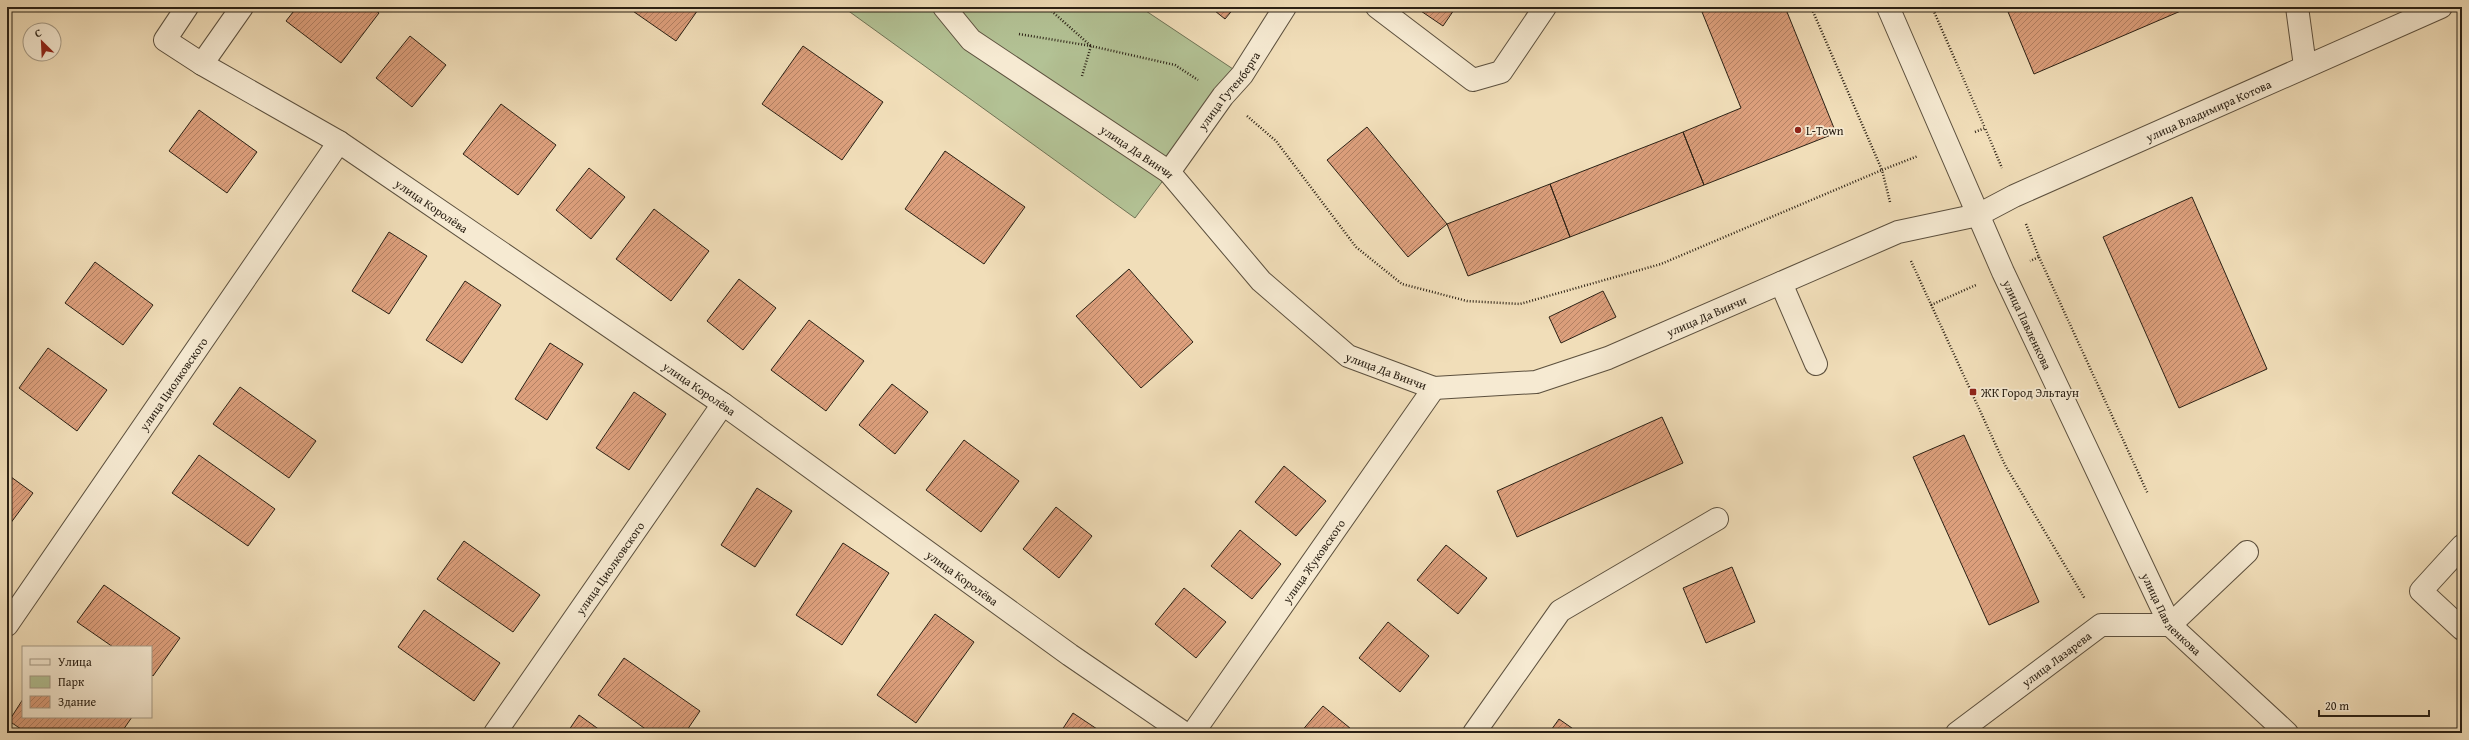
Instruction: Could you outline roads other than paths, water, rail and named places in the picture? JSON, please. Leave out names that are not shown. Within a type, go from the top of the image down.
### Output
[{"type":"street","name":"улица Королёва","points":[[187,7],[164,40],[202,64],[338,142],[724,404],[1070,655],[1184,733]]},
{"type":"street","points":[[202,64],[242,7]]},
{"type":"street","name":"улица Да Винчи","points":[[944,7],[971,40],[1169,172],[1261,281],[1348,356],[1434,388],[1536,382],[1608,358],[1898,232],[1978,215]]},
{"type":"street","name":"улица Гутенберга","points":[[1169,172],[1223,96],[1242,75],[1285,7]]},
{"type":"street","points":[[1377,7],[1474,80],[1501,72],[1545,7]]},
{"type":"street","name":"улица Павленкова","points":[[1888,7],[1978,215],[2170,625],[2287,733]]},
{"type":"street","points":[[2297,7],[2305,66]]},
{"type":"street","name":"улица Владимира Котова","points":[[1978,215],[2014,196],[2441,7]]},
{"type":"street","name":"улица Циолковского","points":[[7,626],[338,142]]},
{"type":"street","points":[[1781,282],[1816,364]]},
{"type":"street","name":"улица Жуковского","points":[[1193,733],[1434,388]]},
{"type":"street","name":"улица Циолковского","points":[[495,733],[724,404]]},
{"type":"street","points":[[1474,733],[1560,611],[1717,519]]},
{"type":"street","points":[[2462,546],[2421,591],[2462,629]]},
{"type":"street","points":[[2170,625],[2247,552]]},
{"type":"street","name":"улица Лазарева","points":[[1957,733],[2101,626],[2170,625]]},
{"type":"place","name":"L-Town","points":[[1798,130]]},
{"type":"place","name":"ЖК Город Эльтаун","points":[[1973,392]]}]
